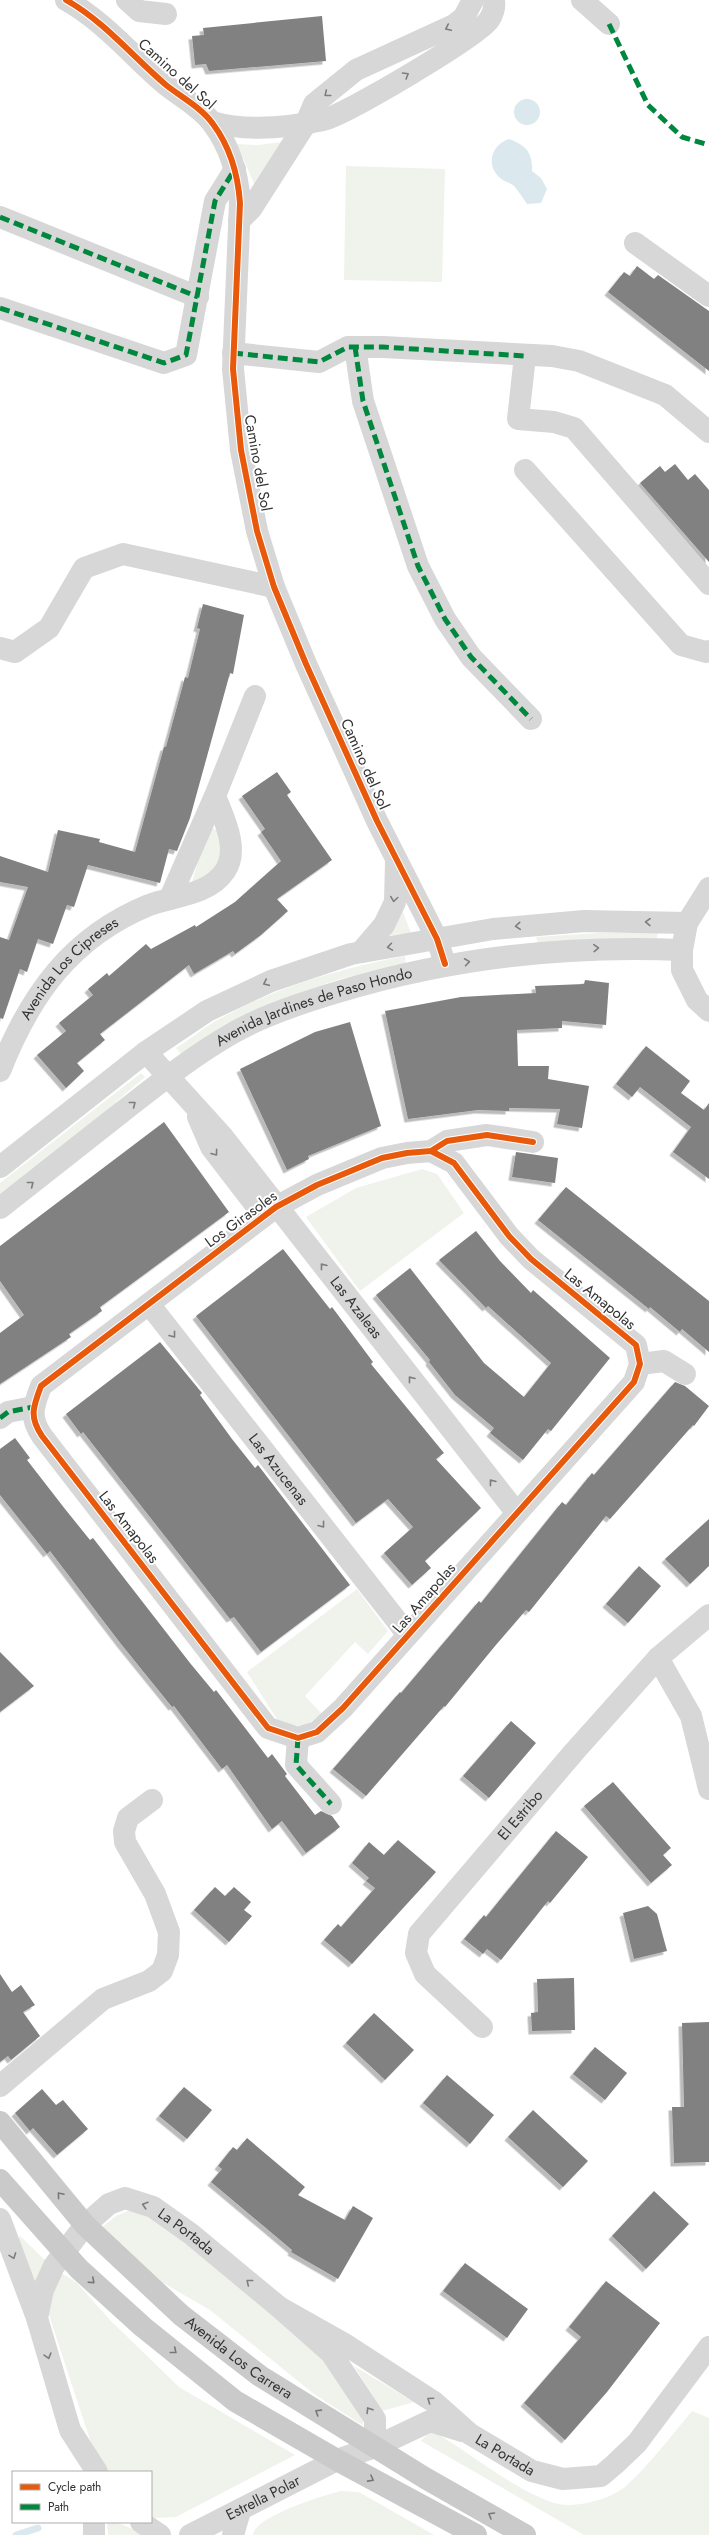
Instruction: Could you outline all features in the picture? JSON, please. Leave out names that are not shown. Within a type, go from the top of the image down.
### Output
[{"type":"main road","name":"Avenida Los Carrera","points":[[0,2122],[85,2225],[180,2315],[260,2376],[375,2447],[525,2535]]},
{"type":"main road","points":[[0,2180],[64,2254],[143,2327],[235,2400],[337,2460],[476,2535]]},
{"type":"street","name":"Camino del Sol","points":[[66,0],[97,21],[165,83],[212,122],[222,137],[235,169],[239,186],[239,221],[233,353],[234,383],[242,457],[257,531],[274,587],[312,679],[396,860],[437,939],[446,964]]},
{"type":"street","points":[[127,0],[139,11],[166,14]]},
{"type":"street","points":[[239,221],[251,209],[306,123],[314,104],[356,70],[454,25],[464,17],[473,0]]},
{"type":"street","points":[[212,122],[247,128],[273,128],[325,120],[372,96],[466,38],[488,21],[493,12],[494,0]]},
{"type":"street","points":[[582,0],[609,24]]},
{"type":"street","points":[[0,308],[164,363],[186,355],[215,201],[235,169]]},
{"type":"street","points":[[0,217],[198,297]]},
{"type":"street","points":[[635,243],[709,296]]},
{"type":"street","points":[[233,353],[319,362],[348,347],[383,347],[524,356],[552,356],[579,361],[665,395],[709,432]]},
{"type":"street","points":[[355,347],[363,401],[418,566],[446,619],[471,657],[531,719]]},
{"type":"street","points":[[524,356],[518,419],[554,422],[574,428],[709,584]]},
{"type":"street","points":[[525,470],[681,645],[706,652],[709,650]]},
{"type":"street","points":[[0,648],[15,652],[49,628],[84,568],[123,554],[274,587]]},
{"type":"street","points":[[170,898],[215,796],[254,696]]},
{"type":"street","name":"Avenida Los Cipreses","points":[[0,1071],[12,1042],[32,1002],[70,956],[112,923],[170,898],[198,891],[215,882],[226,871],[230,856],[230,843],[215,796]]},
{"type":"street","name":"Camino del Sol","points":[[361,952],[384,925],[395,902],[396,860]]},
{"type":"street","points":[[709,888],[687,923],[682,950],[682,970],[696,1000],[709,1011]]},
{"type":"street","name":"Avenida Jardines de Paso Hondo","points":[[0,1167],[146,1052],[207,1011],[271,981],[361,952],[493,929],[584,921],[687,923]]},
{"type":"street","name":"Avenida Jardines de Paso Hondo","points":[[0,1208],[167,1077],[234,1032],[304,1002],[378,980],[446,964],[548,951],[618,947],[682,950]]},
{"type":"street","name":"Las Azaleas","points":[[146,1052],[192,1105],[223,1137],[270,1212],[516,1512]]},
{"type":"street","name":"Los Girasoles","points":[[33,1407],[41,1386],[270,1212],[317,1185],[382,1158],[407,1152],[431,1151],[447,1141],[487,1135],[533,1142]]},
{"type":"street","name":"Las Amapolas","points":[[33,1407],[34,1424],[42,1436],[268,1728],[298,1738],[317,1732],[343,1708],[516,1512],[634,1382],[640,1364],[636,1346],[531,1259],[509,1236],[454,1162],[431,1151]]},
{"type":"street","name":"Las Azucenas","points":[[149,1304],[408,1636]]},
{"type":"street","points":[[640,1364],[664,1361],[685,1374]]},
{"type":"street","points":[[0,1418],[8,1412],[33,1407]]},
{"type":"street","name":"El Estribo","points":[[482,2027],[425,1974],[416,1953],[419,1934],[574,1752],[658,1658],[709,1615]]},
{"type":"street","points":[[658,1658],[691,1716],[709,1789]]},
{"type":"street","points":[[298,1738],[296,1766],[331,1804]]},
{"type":"street","points":[[0,2086],[103,1999],[149,1981],[162,1971],[168,1955],[169,1932],[154,1894],[126,1842],[124,1831],[128,1818],[152,1800]]},
{"type":"street","name":"La Portada","points":[[37,2318],[43,2290],[54,2266],[85,2225],[109,2204],[125,2198],[153,2207],[191,2234],[279,2307],[341,2365],[375,2419],[375,2447]]},
{"type":"street","points":[[0,2219],[37,2318],[81,2471]]},
{"type":"street","name":"La Portada","points":[[279,2307],[343,2343],[434,2402],[470,2434],[532,2471],[563,2479],[601,2476],[637,2443],[709,2347]]},
{"type":"street","name":"Estrella Polar","points":[[190,2535],[240,2511],[337,2460],[375,2447],[430,2421],[470,2434]]},
{"type":"street","points":[[70,2430],[97,2471]]},
{"type":"street","points":[[233,2535],[240,2511]]},
{"type":"street","points":[[94,2523],[94,2535]]},
{"type":"street","points":[[142,2523],[160,2535]]},
{"type":"shaded area","points":[[527,99],[536,103],[540,112],[536,121],[527,125],[518,121],[514,112],[518,103]]},
{"type":"shaded area","points":[[509,139],[520,144],[527,150],[531,159],[532,171],[541,178],[547,189],[541,203],[527,204],[514,186],[495,173],[492,156],[498,145]]},
{"type":"shaded area","points":[[283,142],[255,186],[237,144],[258,145]]},
{"type":"shaded area","points":[[346,166],[445,169],[442,282],[344,280]]},
{"type":"shaded area","points":[[212,828],[219,831],[221,844],[220,861],[218,867],[209,877],[190,889],[206,833]]},
{"type":"shaded area","points":[[401,907],[411,933],[385,936]]},
{"type":"shaded area","points":[[599,933],[658,933],[656,941],[538,944],[536,937]]},
{"type":"shaded area","points":[[405,956],[406,964],[345,978],[288,997],[234,1022],[181,1054],[176,1048],[214,1022],[259,999],[306,981],[355,967]]},
{"type":"shaded area","points":[[141,1073],[145,1077],[55,1152],[0,1194],[0,1183]]},
{"type":"shaded area","points":[[422,1169],[437,1174],[464,1213],[360,1291],[306,1217],[356,1188]]},
{"type":"shaded area","points":[[357,1589],[388,1631],[368,1654],[355,1642],[305,1696],[322,1714],[303,1727],[278,1721],[247,1672]]},
{"type":"shaded area","points":[[130,2210],[146,2212],[328,2358],[364,2420],[362,2425],[314,2394],[210,2310],[160,2281],[101,2228],[116,2216]]},
{"type":"shaded area","points":[[20,2236],[47,2262],[37,2287],[16,2240]]},
{"type":"shaded area","points":[[63,2274],[77,2283],[110,2320],[179,2387],[295,2455],[176,2517],[154,2518],[152,2517],[152,2471],[104,2471],[96,2458],[49,2315],[48,2292],[51,2280]]},
{"type":"shaded area","points":[[354,2366],[414,2402],[382,2411]]},
{"type":"shaded area","points":[[692,2411],[709,2418],[709,2535],[584,2535],[421,2441],[431,2430],[508,2480],[539,2497],[562,2505],[581,2504],[592,2502],[611,2495],[626,2486],[652,2459]]},
{"type":"shaded area","points":[[341,2491],[359,2492],[434,2535],[253,2535],[256,2528],[277,2514],[306,2502]]},
{"type":"shaded area","points":[[107,2523],[116,2523],[144,2535],[108,2535]]},
{"type":"building","points":[[322,16],[326,61],[209,71],[206,64],[195,65],[192,36],[204,35],[203,28]]},
{"type":"building","points":[[637,266],[654,279],[658,275],[709,311],[709,371],[608,292],[624,272],[630,276]]},
{"type":"building","points":[[675,464],[688,480],[695,474],[709,490],[709,562],[640,483],[660,466],[665,472]]},
{"type":"building","points":[[203,604],[244,615],[233,674],[230,673],[190,818],[177,851],[169,849],[160,883],[88,865],[74,907],[67,905],[53,944],[38,939],[27,972],[20,969],[3,1019],[0,1018],[0,937],[9,940],[28,887],[0,882],[0,856],[48,872],[58,830],[100,839],[99,842],[135,852],[185,677],[188,678],[200,629],[197,628]]},
{"type":"building","points":[[277,772],[291,792],[287,795],[332,860],[277,899],[288,911],[261,935],[235,954],[233,951],[194,974],[189,965],[100,1034],[105,1040],[77,1063],[84,1071],[66,1088],[37,1055],[66,1031],[59,1023],[93,995],[88,989],[107,973],[109,976],[146,944],[151,949],[195,925],[196,927],[235,902],[281,861],[261,832],[265,829],[242,796]]},
{"type":"building","points":[[585,980],[609,983],[606,1025],[562,1021],[562,1028],[517,1030],[518,1066],[549,1066],[548,1079],[589,1086],[582,1128],[557,1124],[560,1109],[509,1108],[509,1111],[478,1110],[408,1119],[385,1011],[461,997],[536,993],[535,986],[584,984]]},
{"type":"building","points":[[350,1022],[381,1126],[308,1156],[309,1159],[287,1170],[240,1069],[315,1032]]},
{"type":"building","points":[[646,1046],[690,1081],[681,1093],[704,1110],[709,1103],[709,1179],[673,1152],[691,1127],[640,1087],[632,1097],[616,1084]]},
{"type":"building","points":[[164,1122],[229,1212],[100,1307],[102,1311],[69,1334],[71,1337],[0,1384],[0,1333],[24,1315],[0,1281],[0,1246]]},
{"type":"building","points":[[516,1152],[558,1158],[555,1183],[512,1177]]},
{"type":"building","points":[[566,1187],[709,1301],[709,1352],[682,1329],[680,1332],[650,1307],[649,1309],[538,1220]]},
{"type":"building","points":[[476,1231],[500,1261],[531,1293],[533,1290],[610,1358],[551,1431],[548,1429],[523,1460],[490,1433],[494,1428],[455,1395],[429,1362],[430,1360],[376,1295],[410,1268],[484,1363],[524,1397],[551,1363],[488,1306],[486,1308],[439,1260]]},
{"type":"building","points":[[283,1249],[330,1309],[332,1307],[373,1362],[371,1364],[444,1453],[436,1459],[481,1508],[425,1561],[431,1568],[412,1585],[384,1553],[413,1527],[388,1499],[356,1523],[196,1316]]},
{"type":"building","points":[[160,1342],[202,1393],[200,1395],[232,1439],[255,1468],[258,1465],[350,1585],[261,1652],[234,1617],[230,1619],[83,1432],[81,1434],[66,1414]]},
{"type":"building","points":[[675,1382],[685,1386],[709,1406],[694,1426],[693,1425],[610,1519],[606,1516],[529,1612],[526,1610],[445,1707],[444,1706],[366,1796],[333,1769],[400,1692],[401,1693],[479,1601],[481,1603],[562,1502],[566,1505],[592,1473],[594,1475]]},
{"type":"building","points":[[15,1438],[30,1458],[27,1460],[65,1509],[90,1540],[93,1538],[190,1663],[214,1692],[216,1690],[268,1758],[272,1754],[287,1774],[285,1776],[315,1815],[321,1811],[332,1816],[340,1827],[306,1853],[282,1821],[272,1829],[227,1765],[222,1769],[174,1706],[172,1707],[121,1644],[50,1551],[47,1554],[0,1495],[0,1449]]},
{"type":"building","points":[[709,1519],[709,1566],[690,1584],[665,1559]]},
{"type":"building","points":[[639,1566],[661,1586],[628,1623],[606,1604]]},
{"type":"building","points":[[0,1652],[34,1686],[0,1712]]},
{"type":"building","points":[[511,1721],[536,1743],[489,1798],[463,1776]]},
{"type":"building","points":[[613,1782],[671,1848],[663,1855],[672,1865],[651,1883],[584,1806]]},
{"type":"building","points":[[556,1831],[588,1857],[550,1903],[548,1901],[501,1960],[487,1949],[483,1954],[464,1939],[484,1915],[486,1917]]},
{"type":"building","points":[[398,1840],[436,1872],[352,1964],[324,1940],[338,1924],[341,1927],[375,1888],[366,1881],[369,1878],[352,1863],[369,1842],[384,1855]]},
{"type":"building","points":[[215,1887],[225,1896],[234,1887],[251,1902],[244,1910],[252,1916],[229,1942],[194,1910]]},
{"type":"building","points":[[648,1906],[657,1914],[667,1951],[634,1959],[623,1913]]},
{"type":"building","points":[[0,1974],[12,1992],[21,1985],[35,2005],[23,2012],[40,2036],[11,2060],[8,2056],[0,2062]]},
{"type":"building","points":[[574,1978],[575,2030],[532,2031],[531,2013],[538,2012],[537,1979]]},
{"type":"building","points":[[374,2013],[414,2050],[385,2080],[346,2043]]},
{"type":"building","points":[[709,2022],[709,2162],[674,2163],[672,2107],[684,2107],[682,2023]]},
{"type":"building","points":[[595,2047],[627,2073],[605,2100],[573,2074]]},
{"type":"building","points":[[447,2075],[494,2115],[470,2144],[423,2103]]},
{"type":"building","points":[[184,2087],[212,2110],[187,2139],[159,2116]]},
{"type":"building","points":[[42,2089],[56,2105],[63,2100],[88,2129],[57,2155],[33,2128],[30,2131],[15,2113]]},
{"type":"building","points":[[533,2110],[588,2161],[563,2187],[508,2137]]},
{"type":"building","points":[[247,2138],[305,2187],[298,2195],[345,2220],[353,2206],[373,2218],[338,2279],[291,2252],[292,2250],[211,2182],[222,2169],[218,2166],[233,2147],[237,2150]]},
{"type":"building","points":[[654,2191],[689,2224],[646,2269],[612,2236]]},
{"type":"building","points":[[465,2263],[528,2309],[507,2338],[443,2291]]},
{"type":"building","points":[[606,2281],[660,2323],[607,2392],[565,2440],[524,2403],[581,2337],[569,2327]]},
{"type":"waterway","points":[[16,2535],[38,2528]]},
{"type":"marked path","points":[[609,24],[648,105],[682,137],[709,145]]},
{"type":"marked path","points":[[0,308],[164,363],[186,355],[215,201],[235,169]]},
{"type":"marked path","points":[[0,217],[198,297]]},
{"type":"marked path","points":[[233,353],[319,362],[348,347],[383,347],[525,356]]},
{"type":"marked path","points":[[355,347],[363,401],[418,566],[445,619],[471,657],[531,719]]},
{"type":"marked path","points":[[0,1418],[8,1412],[33,1407]]},
{"type":"marked path","points":[[298,1738],[296,1765],[331,1804]]},
{"type":"cycle path","points":[[66,0],[93,18],[166,85],[203,113],[219,133],[232,162],[240,203],[233,369],[241,450],[257,531],[274,587],[306,664],[377,821],[437,939],[445,964]]},
{"type":"cycle path","points":[[431,1151],[454,1163],[509,1236],[531,1259],[636,1345],[640,1364],[634,1382],[343,1708],[317,1732],[298,1738],[268,1728],[42,1436],[35,1423],[34,1417],[34,1406],[41,1386],[276,1207],[317,1185],[382,1158],[407,1153],[431,1151],[447,1141],[487,1135],[533,1142]]}]
